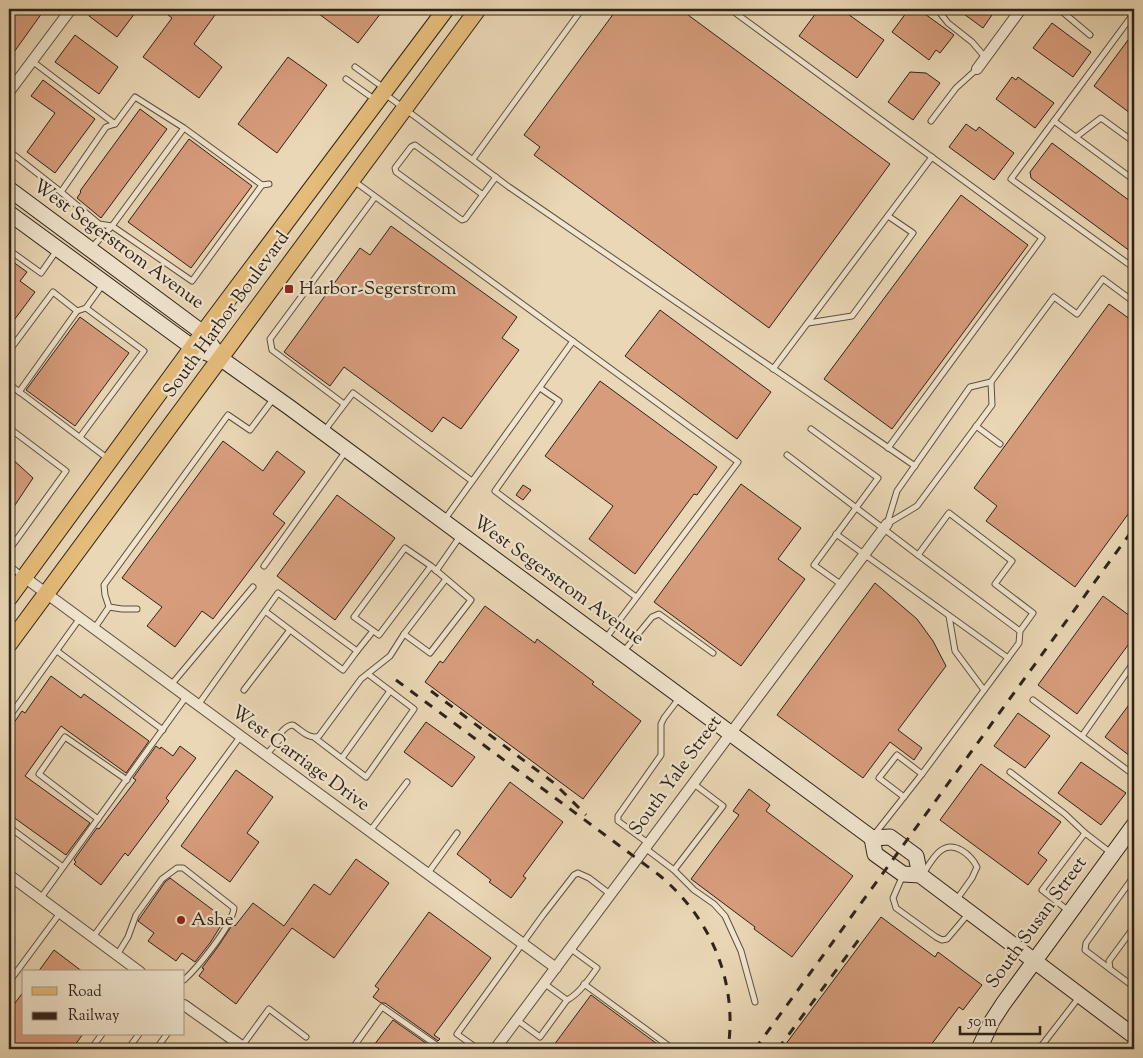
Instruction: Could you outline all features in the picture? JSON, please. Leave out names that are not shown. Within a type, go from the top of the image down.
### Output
[{"type":"main road","name":"South Harbor Boulevard","points":[[9,598],[192,347],[446,9]]},
{"type":"main road","name":"South Harbor Boulevard","points":[[9,644],[478,9]]},
{"type":"main road","name":"West Segerstrom Avenue","points":[[9,189],[203,333],[220,358]]},
{"type":"main road","name":"West Segerstrom Avenue","points":[[9,213],[192,347],[220,358],[274,397],[872,838],[890,837],[916,856],[920,876]]},
{"type":"main road","name":"South Susan Street","points":[[979,1049],[998,1012],[1113,854],[1132,832]]},
{"type":"main road","name":"West Segerstrom Avenue","points":[[872,838],[875,854],[904,874]]},
{"type":"main road","points":[[904,874],[920,876],[1134,1036]]},
{"type":"street","points":[[9,92],[71,9]]},
{"type":"street","points":[[977,69],[1021,9]]},
{"type":"street","name":"South Yale Street","points":[[495,1049],[886,526]]},
{"type":"street","name":"West Carriage Drive","points":[[24,577],[556,968]]},
{"type":"street","points":[[9,875],[137,970]]},
{"type":"street","points":[[185,1008],[244,1048]]},
{"type":"lane","points":[[473,160],[582,9]]},
{"type":"lane","points":[[730,9],[1042,238],[888,448]]},
{"type":"lane","points":[[937,9],[985,57]]},
{"type":"lane","points":[[1058,9],[1090,35]]},
{"type":"lane","points":[[1134,13],[1012,179],[1134,268]]},
{"type":"lane","points":[[32,61],[115,124]]},
{"type":"lane","points":[[355,67],[382,95]]},
{"type":"lane","points":[[931,121],[956,88],[977,69]]},
{"type":"lane","points":[[346,79],[382,95],[404,108],[496,177],[915,466]]},
{"type":"lane","points":[[60,192],[106,126],[115,124],[135,97],[184,128],[262,185],[269,184]]},
{"type":"lane","points":[[1076,137],[1101,118],[1134,142]]},
{"type":"lane","points":[[1054,121],[1134,180]]},
{"type":"lane","points":[[90,249],[112,226],[184,128]]},
{"type":"lane","points":[[483,195],[415,145],[411,147],[395,168],[396,172],[462,220],[465,219],[483,195],[496,177]]},
{"type":"lane","points":[[9,151],[99,224],[112,226],[192,281],[262,185]]},
{"type":"lane","points":[[773,369],[932,157]]},
{"type":"lane","points":[[351,180],[738,462],[604,640]]},
{"type":"lane","points":[[344,404],[272,350],[270,339],[375,197]]},
{"type":"lane","points":[[807,324],[852,316],[913,233],[888,216]]},
{"type":"lane","points":[[9,250],[41,272],[58,248]]},
{"type":"lane","points":[[886,526],[897,491],[970,388],[991,382],[1054,298],[1077,314],[1103,279],[1134,302]]},
{"type":"lane","points":[[19,392],[77,311],[86,308],[104,283]]},
{"type":"lane","points":[[9,351],[53,292],[77,311]]},
{"type":"lane","points":[[80,437],[144,351],[86,308]]},
{"type":"lane","points":[[443,521],[573,341]]},
{"type":"lane","points":[[886,526],[917,506],[992,405],[991,382]]},
{"type":"lane","points":[[9,384],[110,460]]},
{"type":"lane","points":[[540,388],[559,401],[495,491],[636,597]]},
{"type":"lane","points":[[323,433],[353,393],[472,481]]},
{"type":"lane","points":[[109,607],[104,595],[104,585],[228,415],[250,430],[274,397]]},
{"type":"lane","points":[[976,426],[1000,444]]},
{"type":"lane","points":[[9,428],[66,471],[9,550]]},
{"type":"lane","points":[[811,429],[878,478],[814,565],[842,585]]},
{"type":"lane","points":[[264,566],[347,450]]},
{"type":"lane","points":[[788,455],[856,507],[886,526],[918,555],[1020,631]]},
{"type":"lane","points":[[872,838],[1019,643],[1020,631],[1033,613],[995,584],[1012,560],[949,513],[918,555]]},
{"type":"lane","points":[[836,534],[1008,658]]},
{"type":"lane","points":[[436,571],[461,535]]},
{"type":"lane","points":[[404,634],[430,653],[471,600],[430,566],[405,548],[354,617],[379,636],[430,566]]},
{"type":"lane","points":[[9,565],[24,577]]},
{"type":"lane","points":[[315,738],[319,736],[361,679],[390,656],[404,634],[446,579]]},
{"type":"lane","points":[[171,685],[253,587]]},
{"type":"lane","points":[[198,705],[278,594],[357,651]]},
{"type":"lane","points":[[109,607],[137,609]]},
{"type":"lane","points":[[94,629],[109,607]]},
{"type":"lane","points":[[265,611],[343,670],[373,631]]},
{"type":"lane","points":[[622,654],[652,617],[659,614],[713,653]]},
{"type":"lane","points":[[948,615],[955,651],[984,690]]},
{"type":"lane","points":[[9,717],[80,618]]},
{"type":"lane","points":[[244,690],[290,630]]},
{"type":"lane","points":[[56,651],[164,730]]},
{"type":"lane","points":[[1082,736],[1134,662]]},
{"type":"lane","points":[[266,755],[289,725],[293,725],[308,736],[315,738],[366,777],[414,709],[368,674]]},
{"type":"lane","points":[[342,758],[390,690]]},
{"type":"lane","points":[[40,899],[164,730],[186,696]]},
{"type":"lane","points":[[680,697],[661,724],[661,755],[618,816],[618,822],[674,870],[694,890],[714,904],[724,916],[741,951],[755,1002]]},
{"type":"lane","points":[[1033,700],[1134,775]]},
{"type":"lane","points":[[93,937],[240,737]]},
{"type":"lane","points":[[98,819],[39,774],[65,738],[126,780]]},
{"type":"lane","points":[[904,797],[879,778],[897,755],[922,774]]},
{"type":"lane","points":[[1010,772],[1113,854]]},
{"type":"lane","points":[[370,832],[407,782]]},
{"type":"lane","points":[[674,870],[723,806],[693,783]]},
{"type":"lane","points":[[9,827],[63,867]]},
{"type":"lane","points":[[427,874],[457,833]]},
{"type":"lane","points":[[1070,912],[1042,890],[1085,833]]},
{"type":"lane","points":[[920,876],[942,849],[948,846],[955,847],[964,852],[973,859],[977,866],[972,878],[955,902]]},
{"type":"lane","points":[[118,955],[128,937],[136,915],[162,879],[177,868],[183,868],[234,908],[233,914],[223,932],[185,979]]},
{"type":"lane","points":[[478,1049],[457,1034],[522,943],[574,875],[578,873],[589,878],[611,894]]},
{"type":"lane","points":[[904,874],[893,898],[896,908],[936,937],[942,940],[947,939],[969,912]]},
{"type":"lane","points":[[1134,876],[1086,944],[1085,950],[1134,987]]},
{"type":"lane","points":[[9,982],[60,913]]},
{"type":"lane","points":[[1110,969],[1109,961],[1134,927]]},
{"type":"lane","points":[[517,1020],[540,1037],[567,1000],[573,998],[597,968],[571,949]]},
{"type":"lane","points":[[545,984],[567,1000]]},
{"type":"lane","points":[[584,984],[673,1049]]},
{"type":"lane","points":[[1040,1049],[1081,996]]},
{"type":"lane","points":[[352,1049],[382,1007],[442,1049]]},
{"type":"lane","points":[[244,1048],[269,1009],[306,1036]]},
{"type":"lane","points":[[92,1049],[101,1036]]},
{"type":"lane","points":[[128,1049],[138,1036]]},
{"type":"lane","points":[[156,1049],[166,1036]]},
{"type":"building","points":[[9,9],[36,9],[42,13],[9,59]]},
{"type":"building","points":[[94,9],[138,9],[117,37],[89,16]]},
{"type":"building","points":[[172,9],[216,9],[212,13],[215,15],[194,44],[222,67],[199,98],[143,57],[172,18],[168,15]]},
{"type":"building","points":[[323,9],[384,9],[358,43],[319,14]]},
{"type":"building","points":[[617,9],[630,9],[638,15],[642,9],[680,9],[890,164],[769,328],[534,155],[540,147],[524,135]]},
{"type":"building","points":[[819,9],[841,9],[884,40],[857,78],[799,36]]},
{"type":"building","points":[[909,9],[918,9],[954,35],[940,53],[936,50],[929,60],[892,32]]},
{"type":"building","points":[[957,9],[996,9],[983,28]]},
{"type":"building","points":[[1052,23],[1091,52],[1073,77],[1033,48]]},
{"type":"building","points":[[1134,32],[1134,116],[1094,86]]},
{"type":"building","points":[[75,35],[118,67],[99,94],[55,62]]},
{"type":"building","points":[[288,57],[327,85],[277,153],[238,124]]},
{"type":"building","points":[[910,72],[926,73],[940,83],[913,120],[888,102]]},
{"type":"building","points":[[1012,77],[1016,80],[1018,77],[1054,103],[1035,128],[996,99]]},
{"type":"building","points":[[43,80],[95,119],[55,173],[27,152],[55,113],[31,96]]},
{"type":"building","points":[[140,109],[167,129],[101,218],[77,198],[80,191]]},
{"type":"building","points":[[966,124],[976,131],[979,127],[1014,153],[994,180],[949,147]]},
{"type":"building","points":[[189,139],[252,186],[191,268],[128,222]]},
{"type":"building","points":[[1052,143],[1134,204],[1134,254],[1031,178],[1030,172]]},
{"type":"building","points":[[961,195],[1028,245],[892,429],[824,379]]},
{"type":"building","points":[[391,226],[517,317],[502,338],[519,350],[461,429],[443,417],[432,432],[344,367],[330,386],[284,352],[360,248],[370,255]]},
{"type":"building","points":[[9,259],[27,272],[20,281],[35,292],[9,327]]},
{"type":"building","points":[[1109,304],[1134,322],[1134,506],[1075,587],[986,521],[997,506],[974,488]]},
{"type":"building","points":[[660,310],[771,392],[737,439],[625,356]]},
{"type":"building","points":[[80,317],[129,353],[75,426],[26,390]]},
{"type":"building","points":[[600,381],[717,467],[697,495],[694,494],[635,574],[589,539],[613,506],[545,456]]},
{"type":"building","points":[[223,441],[263,471],[277,451],[305,472],[273,514],[285,523],[213,619],[202,611],[175,647],[147,626],[162,607],[122,578]]},
{"type":"building","points":[[9,456],[33,478],[9,514]]},
{"type":"building","points":[[741,484],[801,528],[778,559],[805,579],[741,666],[654,602]]},
{"type":"building","points":[[523,485],[531,490],[523,500],[516,495]]},
{"type":"building","points":[[337,495],[395,538],[335,620],[277,576]]},
{"type":"building","points":[[875,583],[917,619],[933,641],[946,666],[898,730],[922,748],[914,760],[890,742],[863,778],[777,715]]},
{"type":"building","points":[[1103,596],[1134,619],[1134,637],[1077,714],[1038,685]]},
{"type":"building","points":[[485,606],[535,643],[537,639],[594,682],[592,684],[641,721],[583,799],[425,682],[440,661],[443,663]]},
{"type":"building","points":[[51,676],[81,698],[84,694],[149,741],[126,773],[61,726],[25,776],[90,823],[66,855],[9,814],[9,730],[22,711],[25,713]]},
{"type":"building","points":[[1134,698],[1134,759],[1105,737]]},
{"type":"building","points":[[1018,713],[1050,736],[1025,768],[994,746]]},
{"type":"building","points":[[426,722],[475,757],[452,787],[404,752]]},
{"type":"building","points":[[156,746],[160,749],[161,747],[173,756],[180,746],[196,758],[166,798],[169,801],[128,856],[125,853],[101,885],[74,864],[76,862],[74,860],[136,780],[133,778]]},
{"type":"building","points":[[1081,762],[1126,793],[1101,825],[1058,793]]},
{"type":"building","points":[[981,764],[1061,822],[1038,853],[1047,860],[1028,885],[940,820]]},
{"type":"building","points":[[236,770],[273,797],[247,833],[259,842],[230,882],[181,846]]},
{"type":"building","points":[[510,782],[563,822],[523,876],[526,878],[511,898],[457,854]]},
{"type":"building","points":[[749,789],[770,805],[766,811],[853,876],[792,957],[691,879],[739,815],[733,811]]},
{"type":"building","points":[[356,859],[389,883],[334,958],[292,928],[236,1004],[199,976],[204,969],[202,968],[233,924],[235,926],[253,903],[284,926],[314,884],[330,895]]},
{"type":"building","name":"Ashe","points":[[170,878],[225,919],[195,962],[182,953],[176,961],[148,941],[154,933],[138,921],[165,882]]},
{"type":"building","points":[[429,912],[491,958],[434,1035],[440,1039],[438,1041],[385,1003],[381,1003],[373,997],[379,989],[375,986]]},
{"type":"building","points":[[881,917],[935,957],[938,952],[982,985],[963,1010],[959,1007],[928,1049],[782,1049]]},
{"type":"building","points":[[54,950],[80,970],[39,970]]},
{"type":"building","points":[[22,994],[22,1036],[82,1036],[72,1049],[9,1049],[9,1011]]},
{"type":"building","points":[[591,995],[664,1049],[551,1049]]},
{"type":"building","points":[[393,1020],[433,1048],[433,1049],[371,1049]]},
{"type":"railway","points":[[755,1049],[1134,528]]},
{"type":"railway","points":[[396,680],[659,875],[677,892],[693,911],[717,953],[729,1000],[728,1049]]},
{"type":"railway","points":[[431,691],[554,783],[586,815]]},
{"type":"railway","points":[[778,1049],[860,938]]},
{"type":"place","name":"Harbor-Segerstrom","points":[[289,289]]},
{"type":"place","name":"Ashe","points":[[181,920]]}]
